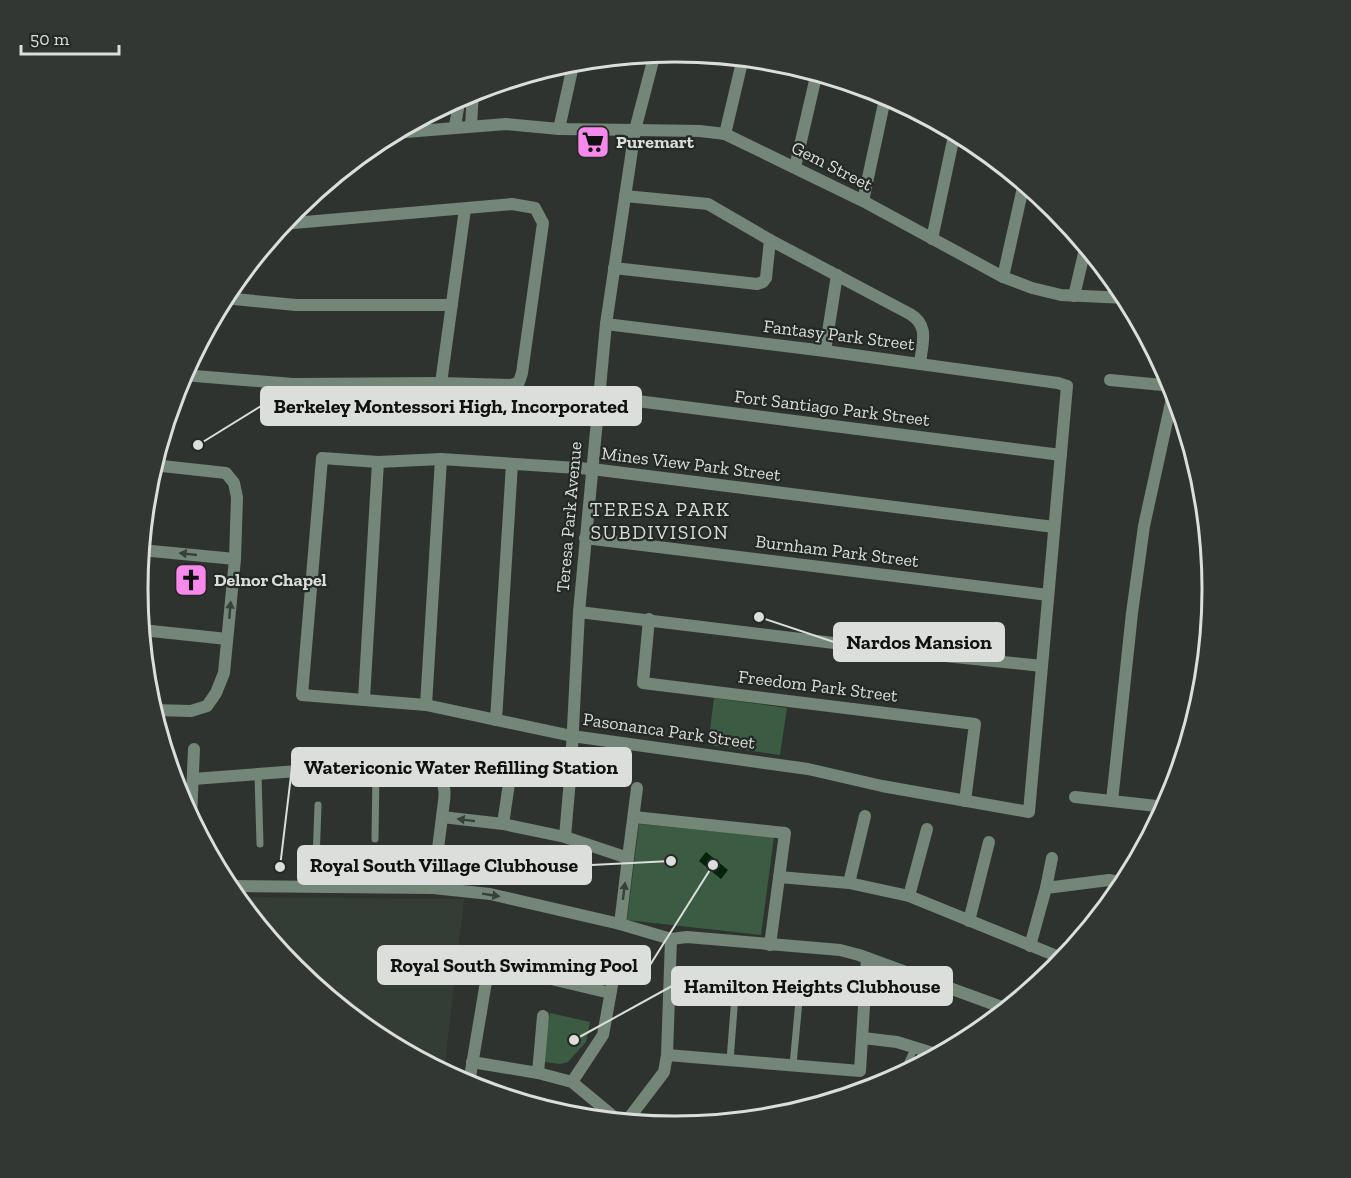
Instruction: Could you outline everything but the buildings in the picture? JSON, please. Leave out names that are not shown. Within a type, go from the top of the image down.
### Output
[{"type":"street","name":"Teresa Park Avenue","points":[[565,837],[579,612],[606,324],[635,130],[652,63]]},
{"type":"street","points":[[725,134],[741,66]]},
{"type":"street","points":[[558,129],[571,72]]},
{"type":"street","points":[[795,167],[815,80]]},
{"type":"street","points":[[471,126],[472,103]]},
{"type":"street","points":[[863,201],[884,105]]},
{"type":"street","points":[[455,126],[458,109]]},
{"type":"street","name":"Gem Street","points":[[415,131],[506,124],[558,129],[700,130],[725,134],[863,201],[1003,276],[1032,288],[1074,296],[1115,298]]},
{"type":"street","points":[[932,239],[953,140]]},
{"type":"street","points":[[1003,276],[1022,191]]},
{"type":"street","points":[[625,196],[708,204],[916,318],[922,324],[923,333],[920,363]]},
{"type":"street","points":[[193,376],[293,384],[511,385],[519,382],[543,223],[535,208],[512,204],[297,223]]},
{"type":"street","points":[[441,383],[465,208]]},
{"type":"street","points":[[614,268],[757,284],[766,278],[770,240]]},
{"type":"street","points":[[1074,296],[1084,255]]},
{"type":"street","points":[[825,351],[837,275]]},
{"type":"street","points":[[235,299],[296,305],[452,305]]},
{"type":"street","name":"Fantasy Park Street","points":[[606,324],[920,363],[1058,383],[1067,386],[1061,455]]},
{"type":"street","points":[[1110,380],[1163,387]]},
{"type":"street","name":"Fort Santiago Park Street","points":[[598,396],[1061,455]]},
{"type":"street","points":[[1112,801],[1132,613],[1144,526],[1170,406]]},
{"type":"street","points":[[579,612],[1042,666],[1061,455]]},
{"type":"street","name":"Mines View Park Street","points":[[302,695],[322,458],[378,462],[441,459],[592,469],[1054,527]]},
{"type":"street","points":[[426,705],[441,459]]},
{"type":"street","points":[[364,699],[378,462]]},
{"type":"street","points":[[496,720],[512,464]]},
{"type":"street","points":[[162,710],[191,711],[207,706],[216,693],[224,673],[237,497],[234,483],[226,473],[163,466]]},
{"type":"street","name":"Burnham Park Street","points":[[585,538],[1048,595]]},
{"type":"street","points":[[149,551],[234,559]]},
{"type":"street","name":"Freedom Park Street","points":[[649,619],[643,683],[975,724],[965,801]]},
{"type":"street","points":[[150,631],[227,639]]},
{"type":"street","name":"Pasonanca Park Street","points":[[302,695],[426,705],[572,736],[808,769],[882,786],[1029,812],[1042,666]]},
{"type":"street","points":[[192,800],[194,749]]},
{"type":"street","points":[[193,779],[258,776],[324,769],[438,777],[443,781],[445,788],[433,888]]},
{"type":"street","points":[[503,824],[511,770]]},
{"type":"street","points":[[620,924],[636,788]]},
{"type":"street","points":[[1075,797],[1156,806]]},
{"type":"street","points":[[849,883],[865,816]]},
{"type":"street","points":[[442,817],[503,824],[565,837],[628,858]]},
{"type":"street","points":[[634,817],[785,833],[770,945]]},
{"type":"street","points":[[909,896],[927,829]]},
{"type":"street","points":[[969,921],[989,842]]},
{"type":"street","points":[[1030,946],[1052,858]]},
{"type":"street","points":[[779,877],[849,883],[909,896],[1054,955]]},
{"type":"street","points":[[1046,888],[1109,880],[1114,882]]},
{"type":"street","points":[[240,886],[433,888],[490,894],[620,924],[671,939],[687,937],[840,950],[998,1006]]},
{"type":"street","points":[[632,1114],[664,1072],[667,1055],[671,939]]},
{"type":"street","points":[[667,1055],[860,1071],[867,958]]},
{"type":"street","points":[[472,960],[610,993]]},
{"type":"street","points":[[470,1074],[489,964]]},
{"type":"street","points":[[572,1082],[603,1035],[615,969]]},
{"type":"street","points":[[538,1073],[543,1016]]},
{"type":"street","points":[[863,1038],[897,1042],[929,1052]]},
{"type":"street","points":[[472,1062],[538,1073],[572,1082],[608,1112]]},
{"type":"lane","points":[[375,839],[376,772]]},
{"type":"lane","points":[[258,776],[260,844]]},
{"type":"lane","points":[[315,888],[318,805]]},
{"type":"lane","points":[[730,1060],[736,983]]},
{"type":"lane","points":[[793,1065],[800,990]]},
{"type":"lane","points":[[908,1063],[915,1047]]},
{"type":"shaded area","points":[[714,698],[787,708],[780,755],[708,745]]},
{"type":"shaded area","points":[[639,824],[774,837],[761,935],[627,920]]},
{"type":"shaded area","points":[[706,852],[728,870],[721,879],[699,861]]},
{"type":"shaded area","points":[[248,897],[464,899],[445,1063],[382,1028],[328,986],[279,937]]},
{"type":"shaded area","points":[[550,1013],[590,1022],[586,1042],[568,1062],[560,1064],[545,1062],[543,1058]]},
{"type":"place","name":"Puremart","points":[[593,142]]},
{"type":"place","name":"Berkeley Montessori High, Incorporated","points":[[198,445]]},
{"type":"place","name":"Delnor Chapel","points":[[191,580]]},
{"type":"place","name":"Nardos Mansion","points":[[759,617]]},
{"type":"place","name":"Royal South Village Clubhouse","points":[[671,861]]},
{"type":"place","name":"Royal South Swimming Pool","points":[[713,865]]},
{"type":"place","name":"Watericonic Water Refilling Station","points":[[280,867]]},
{"type":"place","name":"Hamilton Heights Clubhouse","points":[[574,1040]]},
{"type":"district","name":"TERESA PARK SUBDIVISION","points":[[660,520]]}]
